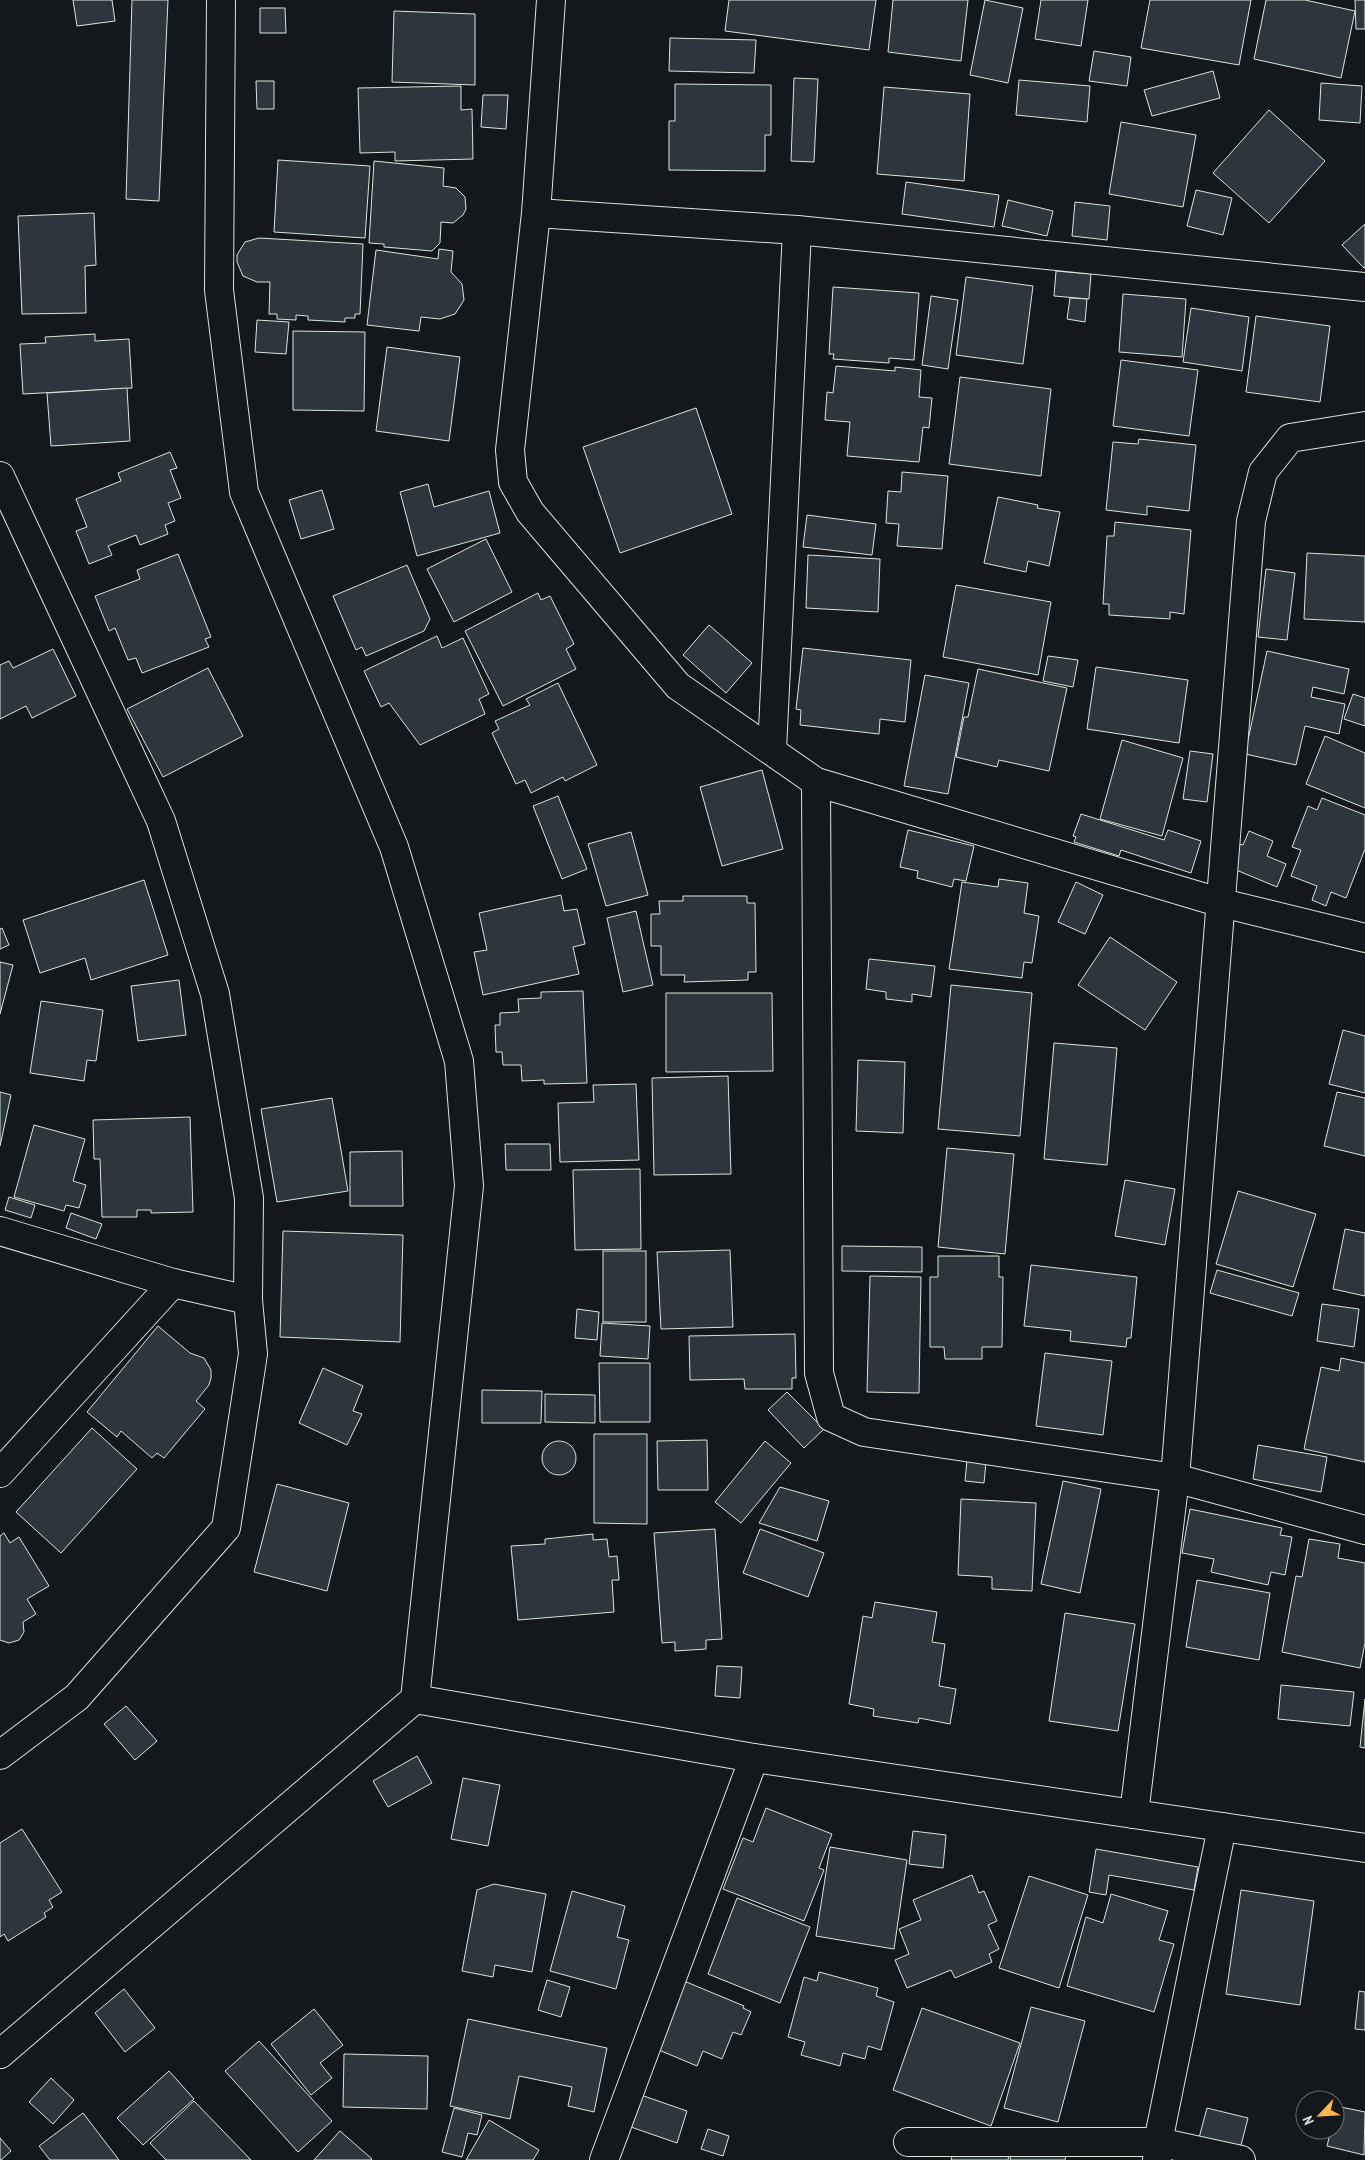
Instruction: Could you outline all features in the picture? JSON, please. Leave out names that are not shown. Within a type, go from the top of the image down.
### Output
[{"type":"street","points":[[0,2054],[415,1699],[469,1186],[459,1061],[394,847],[244,492],[219,290],[221,0]]},
{"type":"street","points":[[551,0],[536,213],[510,450],[513,482],[530,512],[678,686],[816,782],[1222,903],[1365,938]]},
{"type":"street","points":[[536,213],[797,230],[1365,287]]},
{"type":"street","points":[[772,750],[797,230]]},
{"type":"street","points":[[1134,1814],[1175,1478],[1251,521],[1264,472],[1290,438],[1365,426]]},
{"type":"street","points":[[0,476],[160,821],[215,994],[250,1198],[248,1300],[253,1354],[226,1528],[76,1697],[0,1755]]},
{"type":"street","points":[[816,782],[819,1373],[831,1417],[864,1432],[1175,1478],[1365,1530]]},
{"type":"street","points":[[0,1231],[172,1283],[248,1300]]},
{"type":"street","points":[[0,1473],[172,1283]]},
{"type":"street","points":[[415,1699],[754,1758],[1365,1848]]},
{"type":"street","points":[[604,2160],[754,1758]]},
{"type":"street","points":[[1158,2151],[1222,1827]]},
{"type":"street","points":[[908,2142],[1158,2151],[1241,2160]]},
{"type":"building","points":[[73,0],[112,0],[115,21],[77,26]]},
{"type":"building","points":[[132,0],[168,0],[159,201],[126,199]]},
{"type":"building","points":[[729,0],[876,0],[869,50],[725,31]]},
{"type":"building","points":[[893,0],[968,0],[961,61],[888,52]]},
{"type":"building","points":[[985,0],[1023,8],[1008,83],[970,75]]},
{"type":"building","points":[[1041,0],[1088,0],[1081,46],[1035,39]]},
{"type":"building","points":[[1150,0],[1251,0],[1239,65],[1141,48]]},
{"type":"building","points":[[1266,0],[1305,0],[1355,11],[1341,78],[1254,59]]},
{"type":"building","points":[[1355,0],[1365,0],[1365,29],[1356,29]]},
{"type":"building","points":[[260,8],[285,8],[286,33],[260,33]]},
{"type":"building","points":[[394,11],[475,14],[475,85],[392,82]]},
{"type":"building","points":[[670,38],[756,40],[754,73],[669,71]]},
{"type":"building","points":[[1094,51],[1131,57],[1127,86],[1089,81]]},
{"type":"building","points":[[1213,71],[1220,98],[1152,116],[1144,90]]},
{"type":"building","points":[[794,78],[818,79],[814,162],[791,161]]},
{"type":"building","points":[[1019,80],[1090,86],[1087,122],[1016,115]]},
{"type":"building","points":[[256,81],[274,81],[274,109],[257,109]]},
{"type":"building","points":[[1321,83],[1362,86],[1360,123],[1319,120]]},
{"type":"building","points":[[675,84],[771,85],[771,135],[765,135],[765,171],[669,170],[669,121],[675,121]]},
{"type":"building","points":[[461,86],[461,110],[472,109],[473,159],[395,161],[395,152],[360,153],[358,88]]},
{"type":"building","points":[[884,87],[970,94],[964,181],[877,174]]},
{"type":"building","points":[[483,95],[508,95],[506,129],[481,127]]},
{"type":"building","points":[[1269,110],[1325,161],[1269,223],[1213,173]]},
{"type":"building","points":[[1121,122],[1196,135],[1183,207],[1109,194]]},
{"type":"building","points":[[278,160],[370,166],[365,238],[274,232]]},
{"type":"building","points":[[374,161],[444,168],[443,186],[456,188],[465,197],[466,209],[463,215],[453,223],[441,222],[440,243],[432,251],[384,247],[384,244],[369,243]]},
{"type":"building","points":[[906,182],[999,195],[994,227],[902,214]]},
{"type":"building","points":[[1196,190],[1232,198],[1223,235],[1187,226]]},
{"type":"building","points":[[1008,200],[1053,211],[1047,236],[1002,226]]},
{"type":"building","points":[[1075,202],[1110,206],[1107,240],[1072,236]]},
{"type":"building","points":[[94,213],[96,265],[85,266],[86,313],[22,314],[18,216]]},
{"type":"building","points":[[1365,224],[1365,268],[1364,268],[1342,245]]},
{"type":"building","points":[[259,238],[363,244],[360,314],[355,314],[355,318],[345,318],[345,322],[308,320],[308,316],[296,315],[296,320],[277,319],[277,314],[269,314],[270,282],[257,282],[243,276],[237,262],[237,255],[245,242]]},
{"type":"building","points":[[439,249],[453,251],[451,272],[462,284],[464,300],[455,314],[440,319],[421,317],[419,331],[367,325],[376,250],[438,259]]},
{"type":"building","points":[[1056,271],[1091,274],[1089,299],[1054,296]]},
{"type":"building","points":[[966,277],[1033,286],[1023,364],[956,355]]},
{"type":"building","points":[[833,287],[919,293],[914,360],[889,358],[889,363],[833,359],[834,354],[829,354]]},
{"type":"building","points":[[1123,294],[1186,299],[1182,357],[1119,352]]},
{"type":"building","points":[[931,296],[958,300],[948,369],[922,365]]},
{"type":"building","points":[[1070,298],[1087,299],[1085,322],[1067,319]]},
{"type":"building","points":[[1191,308],[1249,317],[1242,371],[1183,362]]},
{"type":"building","points":[[1256,316],[1330,326],[1320,402],[1246,392]]},
{"type":"building","points":[[257,320],[289,322],[286,354],[255,352]]},
{"type":"building","points":[[293,331],[365,332],[364,411],[293,410]]},
{"type":"building","points":[[95,334],[95,341],[129,339],[132,388],[23,394],[20,344],[46,343],[45,337]]},
{"type":"building","points":[[387,347],[460,357],[449,441],[376,431]]},
{"type":"building","points":[[1121,360],[1198,370],[1189,436],[1113,426]]},
{"type":"building","points":[[836,366],[895,371],[895,367],[921,370],[919,397],[932,398],[929,428],[923,427],[919,462],[847,456],[850,422],[825,420],[827,392],[833,393]]},
{"type":"building","points":[[960,377],[1051,389],[1041,476],[949,464]]},
{"type":"building","points":[[127,388],[130,441],[51,446],[47,393]]},
{"type":"building","points":[[696,408],[732,514],[620,553],[583,447]]},
{"type":"building","points":[[1139,439],[1196,445],[1189,511],[1147,506],[1147,515],[1106,510],[1113,442],[1138,444]]},
{"type":"building","points":[[170,452],[177,468],[170,470],[181,498],[168,503],[175,521],[165,525],[168,534],[140,545],[136,535],[108,546],[112,555],[89,564],[76,531],[87,527],[76,499],[121,481],[118,473]]},
{"type":"building","points":[[902,472],[948,476],[942,549],[897,546],[899,524],[886,523],[888,491],[901,492]]},
{"type":"building","points":[[428,484],[434,507],[489,491],[500,533],[417,556],[400,492]]},
{"type":"building","points":[[322,490],[334,529],[301,539],[289,500]]},
{"type":"building","points":[[998,497],[1038,505],[1037,508],[1060,512],[1049,566],[1028,561],[1026,572],[984,563]]},
{"type":"building","points":[[807,515],[876,524],[872,555],[803,547]]},
{"type":"building","points":[[1115,522],[1191,530],[1184,614],[1170,612],[1170,619],[1109,615],[1109,604],[1103,604],[1107,536],[1114,536]]},
{"type":"building","points":[[486,539],[512,592],[454,622],[427,569]]},
{"type":"building","points":[[1307,553],[1365,556],[1365,622],[1304,619]]},
{"type":"building","points":[[178,554],[211,637],[205,639],[209,647],[142,673],[136,658],[128,660],[115,628],[109,631],[95,596],[140,579],[137,570]]},
{"type":"building","points":[[808,555],[880,559],[878,612],[806,608]]},
{"type":"building","points":[[407,565],[430,619],[424,631],[366,656],[362,647],[356,650],[333,596]]},
{"type":"building","points":[[1266,569],[1295,573],[1287,640],[1258,637]]},
{"type":"building","points":[[956,585],[1051,602],[1038,675],[943,657]]},
{"type":"building","points":[[538,593],[541,600],[550,596],[574,644],[566,649],[576,669],[503,706],[465,631]]},
{"type":"building","points":[[709,625],[752,663],[726,693],[683,655]]},
{"type":"building","points":[[437,636],[442,648],[463,638],[489,694],[479,699],[485,714],[420,745],[389,703],[381,707],[364,671]]},
{"type":"building","points":[[803,648],[911,660],[905,722],[880,719],[879,734],[800,725],[801,710],[796,709]]},
{"type":"building","points":[[53,649],[76,696],[32,718],[26,706],[0,719],[0,665],[9,661],[13,668]]},
{"type":"building","points":[[1267,651],[1349,669],[1344,694],[1313,687],[1311,697],[1345,704],[1339,734],[1305,726],[1296,765],[1245,754]]},
{"type":"building","points":[[1048,656],[1078,660],[1073,687],[1043,681]]},
{"type":"building","points":[[1096,667],[1188,680],[1179,743],[1087,729]]},
{"type":"building","points":[[208,668],[243,736],[163,777],[127,709]]},
{"type":"building","points":[[978,669],[1067,688],[1049,771],[999,760],[997,767],[956,757],[964,717],[968,717]]},
{"type":"building","points":[[925,675],[969,683],[948,794],[904,786]]},
{"type":"building","points":[[558,683],[597,765],[565,781],[563,777],[531,793],[525,780],[516,784],[492,733],[499,729],[495,721],[530,705],[526,699]]},
{"type":"building","points":[[1353,694],[1365,698],[1365,726],[1344,719]]},
{"type":"building","points":[[1325,736],[1365,753],[1365,808],[1306,784]]},
{"type":"building","points":[[1122,740],[1183,758],[1162,836],[1100,819]]},
{"type":"building","points":[[1190,751],[1213,754],[1207,802],[1183,799]]},
{"type":"building","points":[[762,770],[783,849],[722,866],[700,787]]},
{"type":"building","points":[[558,796],[587,869],[562,879],[533,806]]},
{"type":"building","points":[[1322,798],[1365,815],[1365,849],[1346,898],[1331,892],[1326,906],[1312,900],[1317,886],[1291,876],[1301,850],[1292,847],[1308,806],[1317,810]]},
{"type":"building","points":[[1081,814],[1164,840],[1168,830],[1201,841],[1191,873],[1121,850],[1119,856],[1074,842],[1076,837],[1073,836]]},
{"type":"building","points":[[908,830],[974,846],[966,881],[954,879],[952,887],[917,878],[918,871],[900,867]]},
{"type":"building","points":[[1249,831],[1273,841],[1267,856],[1286,864],[1277,887],[1229,867],[1239,844],[1243,845]]},
{"type":"building","points":[[631,832],[648,895],[606,906],[588,844]]},
{"type":"building","points":[[999,879],[1028,883],[1024,913],[1039,916],[1032,963],[1024,962],[1022,978],[949,969],[962,882],[998,887]]},
{"type":"building","points":[[144,880],[168,955],[91,980],[85,958],[40,973],[23,920]]},
{"type":"building","points":[[1076,882],[1103,895],[1085,934],[1058,922]]},
{"type":"building","points":[[561,895],[564,911],[577,909],[585,944],[573,947],[579,974],[483,995],[474,952],[487,950],[479,913]]},
{"type":"building","points":[[683,896],[747,896],[747,903],[755,903],[756,972],[748,972],[748,980],[684,982],[685,975],[661,975],[661,946],[651,946],[651,914],[660,914],[659,901],[683,901]]},
{"type":"building","points":[[636,911],[653,985],[623,992],[607,918]]},
{"type":"building","points":[[2,928],[9,945],[0,949],[0,929]]},
{"type":"building","points":[[1110,937],[1177,982],[1145,1030],[1078,985]]},
{"type":"building","points":[[869,959],[935,966],[931,997],[912,994],[912,1002],[886,999],[886,992],[866,989]]},
{"type":"building","points":[[0,962],[13,965],[0,1014]]},
{"type":"building","points":[[179,980],[186,1035],[138,1041],[131,986]]},
{"type":"building","points":[[951,985],[1032,993],[1020,1136],[938,1129]]},
{"type":"building","points":[[583,991],[587,1083],[544,1084],[544,1080],[522,1081],[521,1065],[503,1065],[502,1052],[496,1052],[495,1025],[500,1025],[500,1013],[519,1012],[518,999],[541,998],[541,992]]},
{"type":"building","points":[[666,993],[772,993],[773,1071],[666,1072]]},
{"type":"building","points":[[41,1001],[103,1010],[96,1061],[87,1060],[84,1081],[30,1073]]},
{"type":"building","points":[[1343,1030],[1365,1036],[1365,1093],[1329,1084]]},
{"type":"building","points":[[1054,1043],[1117,1048],[1107,1165],[1044,1159]]},
{"type":"building","points":[[858,1060],[905,1062],[903,1133],[856,1131]]},
{"type":"building","points":[[728,1076],[731,1174],[654,1175],[652,1078]]},
{"type":"building","points":[[636,1084],[639,1160],[560,1162],[558,1103],[594,1102],[593,1085]]},
{"type":"building","points":[[0,1092],[11,1095],[0,1146]]},
{"type":"building","points":[[1337,1092],[1365,1098],[1365,1156],[1324,1146]]},
{"type":"building","points":[[332,1098],[348,1191],[277,1202],[261,1109]]},
{"type":"building","points":[[190,1117],[193,1212],[151,1213],[151,1210],[137,1210],[137,1217],[102,1217],[100,1159],[94,1159],[93,1120]]},
{"type":"building","points":[[34,1125],[85,1139],[73,1181],[86,1185],[79,1208],[66,1205],[64,1211],[14,1197]]},
{"type":"building","points":[[505,1144],[550,1144],[551,1170],[506,1170]]},
{"type":"building","points":[[947,1148],[1014,1154],[1005,1254],[938,1247]]},
{"type":"building","points":[[402,1151],[403,1206],[350,1206],[350,1152]]},
{"type":"building","points":[[640,1169],[641,1249],[575,1250],[573,1170]]},
{"type":"building","points":[[1125,1180],[1175,1189],[1165,1245],[1115,1236]]},
{"type":"building","points":[[1238,1191],[1316,1214],[1293,1287],[1216,1264]]},
{"type":"building","points":[[9,1197],[35,1205],[31,1218],[5,1210]]},
{"type":"building","points":[[71,1213],[102,1224],[96,1239],[66,1228]]},
{"type":"building","points":[[1345,1229],[1365,1233],[1365,1296],[1333,1289]]},
{"type":"building","points":[[283,1231],[403,1235],[400,1342],[280,1337]]},
{"type":"building","points":[[842,1246],[922,1247],[922,1272],[842,1271]]},
{"type":"building","points":[[730,1250],[733,1327],[661,1329],[657,1252]]},
{"type":"building","points":[[603,1251],[646,1251],[646,1322],[603,1322]]},
{"type":"building","points":[[938,1256],[999,1256],[999,1277],[1003,1277],[1002,1347],[982,1347],[982,1359],[945,1359],[944,1347],[930,1347],[930,1277],[938,1277]]},
{"type":"building","points":[[1031,1265],[1137,1277],[1131,1338],[1127,1338],[1126,1347],[1070,1341],[1071,1331],[1024,1326]]},
{"type":"building","points":[[1217,1270],[1299,1293],[1292,1316],[1210,1293]]},
{"type":"building","points":[[870,1276],[921,1277],[919,1393],[867,1392]]},
{"type":"building","points":[[1322,1304],[1359,1309],[1354,1347],[1317,1341]]},
{"type":"building","points":[[577,1309],[599,1312],[597,1340],[575,1338]]},
{"type":"building","points":[[602,1323],[650,1326],[648,1359],[600,1356]]},
{"type":"building","points":[[158,1326],[190,1353],[204,1358],[211,1370],[211,1378],[209,1385],[196,1401],[205,1409],[164,1458],[157,1453],[152,1458],[121,1431],[117,1437],[87,1412]]},
{"type":"building","points":[[795,1334],[796,1378],[792,1378],[792,1389],[745,1389],[744,1379],[690,1380],[689,1336]]},
{"type":"building","points":[[1045,1353],[1112,1361],[1103,1435],[1036,1426]]},
{"type":"building","points":[[1341,1358],[1365,1363],[1365,1462],[1304,1449],[1321,1367],[1339,1371]]},
{"type":"building","points":[[599,1363],[650,1363],[650,1422],[600,1422]]},
{"type":"building","points":[[323,1368],[363,1386],[353,1411],[362,1414],[347,1445],[299,1423]]},
{"type":"building","points":[[482,1390],[542,1391],[541,1423],[482,1423]]},
{"type":"building","points":[[787,1392],[824,1429],[804,1448],[768,1410]]},
{"type":"building","points":[[545,1394],[595,1395],[595,1423],[545,1422]]},
{"type":"building","points":[[92,1428],[137,1469],[61,1553],[16,1512]]},
{"type":"building","points":[[594,1434],[647,1434],[647,1524],[594,1523]]},
{"type":"building","points":[[707,1440],[708,1490],[658,1490],[657,1441]]},
{"type":"building","points":[[559,1441],[566,1442],[571,1446],[575,1451],[575,1465],[571,1470],[566,1474],[559,1475],[552,1474],[547,1470],[543,1465],[542,1458],[543,1451],[547,1446],[552,1442]]},
{"type":"building","points":[[765,1441],[791,1463],[741,1523],[715,1502]]},
{"type":"building","points":[[1258,1445],[1327,1457],[1321,1492],[1253,1479]]},
{"type":"building","points":[[967,1460],[986,1462],[984,1483],[965,1481]]},
{"type":"building","points":[[1063,1481],[1101,1489],[1080,1593],[1041,1584]]},
{"type":"building","points":[[277,1484],[349,1503],[327,1591],[254,1572]]},
{"type":"building","points":[[780,1487],[829,1501],[817,1541],[759,1523]]},
{"type":"building","points":[[961,1499],[1036,1503],[1032,1591],[992,1589],[992,1577],[958,1575]]},
{"type":"building","points":[[1190,1509],[1282,1528],[1280,1535],[1292,1537],[1285,1575],[1271,1572],[1268,1585],[1211,1572],[1214,1559],[1182,1553]]},
{"type":"building","points":[[715,1529],[722,1639],[706,1640],[706,1649],[675,1651],[675,1642],[662,1643],[654,1533]]},
{"type":"building","points":[[760,1529],[824,1553],[808,1597],[743,1573]]},
{"type":"building","points":[[4,1533],[10,1543],[19,1537],[49,1586],[27,1599],[36,1614],[23,1622],[24,1632],[19,1640],[9,1643],[0,1640],[0,1536]]},
{"type":"building","points":[[593,1534],[593,1540],[607,1539],[609,1557],[617,1556],[619,1580],[612,1580],[614,1612],[518,1620],[511,1546],[545,1544],[545,1539]]},
{"type":"building","points":[[1309,1539],[1340,1544],[1338,1558],[1365,1563],[1365,1643],[1360,1668],[1282,1652],[1296,1576],[1302,1577]]},
{"type":"building","points":[[1197,1580],[1270,1593],[1259,1660],[1186,1647]]},
{"type":"building","points":[[875,1602],[937,1612],[932,1642],[945,1644],[939,1686],[956,1689],[950,1724],[919,1718],[918,1723],[873,1716],[874,1709],[849,1704],[863,1616],[872,1618]]},
{"type":"building","points":[[1065,1613],[1135,1624],[1118,1731],[1049,1721]]},
{"type":"building","points":[[717,1666],[742,1667],[740,1698],[715,1696]]},
{"type":"building","points":[[1281,1685],[1354,1692],[1350,1726],[1278,1719]]},
{"type":"building","points":[[1365,1699],[1365,1748],[1360,1747]]},
{"type":"building","points":[[126,1706],[157,1741],[135,1760],[104,1724]]},
{"type":"building","points":[[417,1756],[432,1783],[388,1807],[373,1781]]},
{"type":"building","points":[[463,1778],[500,1785],[488,1846],[451,1839]]},
{"type":"building","points":[[766,1808],[832,1834],[819,1868],[824,1870],[804,1921],[723,1889],[743,1838],[753,1842]]},
{"type":"building","points":[[22,1829],[62,1892],[49,1900],[53,1907],[44,1913],[46,1917],[8,1941],[4,1934],[0,1937],[0,1843]]},
{"type":"building","points":[[913,1831],[946,1835],[943,1868],[909,1864]]},
{"type":"building","points":[[830,1847],[907,1860],[894,1949],[816,1936]]},
{"type":"building","points":[[1096,1849],[1198,1867],[1194,1890],[1109,1875],[1106,1895],[1089,1892]]},
{"type":"building","points":[[972,1875],[979,1893],[984,1891],[997,1921],[988,1925],[999,1949],[989,1954],[992,1962],[955,1978],[951,1970],[907,1988],[895,1960],[909,1954],[899,1929],[921,1920],[913,1900]]},
{"type":"building","points":[[1029,1876],[1088,1895],[1059,1988],[999,1968]]},
{"type":"building","points":[[494,1884],[546,1894],[532,1972],[495,1965],[493,1977],[462,1971],[477,1890]]},
{"type":"building","points":[[1241,1890],[1314,1901],[1300,2005],[1226,1994]]},
{"type":"building","points":[[572,1891],[625,1906],[617,1937],[629,1940],[616,1989],[550,1971]]},
{"type":"building","points":[[1111,1894],[1168,1911],[1159,1940],[1174,1944],[1154,2012],[1067,1986],[1086,1917],[1103,1923]]},
{"type":"building","points":[[737,1898],[810,1927],[780,2003],[708,1974]]},
{"type":"building","points":[[819,1972],[878,1988],[876,1996],[894,2002],[881,2050],[868,2046],[865,2059],[843,2053],[840,2066],[801,2055],[805,2042],[788,2037],[804,1977],[817,1981]]},
{"type":"building","points":[[547,1980],[570,1987],[561,2017],[538,2010]]},
{"type":"building","points":[[684,1981],[744,2006],[743,2008],[751,2012],[741,2035],[733,2032],[722,2059],[703,2051],[697,2066],[659,2050]]},
{"type":"building","points":[[124,1989],[155,2028],[125,2052],[95,2013]]},
{"type":"building","points":[[1359,1991],[1365,1992],[1365,2030],[1355,2029]]},
{"type":"building","points":[[1031,2007],[1085,2021],[1058,2122],[1004,2108]]},
{"type":"building","points":[[922,2008],[1020,2043],[991,2126],[893,2090]]},
{"type":"building","points":[[314,2009],[343,2045],[320,2063],[332,2078],[311,2095],[271,2044]]},
{"type":"building","points":[[468,2019],[607,2048],[594,2112],[568,2106],[572,2087],[519,2076],[510,2119],[450,2106]]},
{"type":"building","points":[[259,2041],[332,2121],[298,2152],[225,2071]]},
{"type":"building","points":[[344,2054],[428,2056],[427,2109],[343,2107]]},
{"type":"building","points":[[169,2071],[194,2099],[143,2145],[117,2118]]},
{"type":"building","points":[[51,2078],[74,2100],[53,2124],[29,2102]]},
{"type":"building","points":[[638,2094],[687,2111],[677,2143],[628,2126]]},
{"type":"building","points":[[194,2101],[251,2160],[166,2160],[150,2143]]},
{"type":"building","points":[[454,2108],[482,2115],[477,2135],[468,2133],[462,2157],[442,2152]]},
{"type":"building","points":[[1207,2108],[1248,2118],[1240,2149],[1199,2138]]},
{"type":"building","points":[[1345,2108],[1365,2112],[1364,2155],[1327,2146],[1328,2140],[1345,2140]]},
{"type":"building","points":[[83,2113],[119,2160],[50,2160],[39,2146]]},
{"type":"building","points":[[489,2120],[539,2150],[533,2160],[466,2160]]},
{"type":"building","points":[[708,2129],[729,2136],[723,2156],[701,2149]]},
{"type":"building","points":[[340,2131],[372,2159],[314,2160]]},
{"type":"building","points":[[0,2138],[11,2151],[1,2160],[0,2160]]},
{"type":"building","points":[[954,2150],[1009,2156],[1008,2160],[951,2160]]},
{"type":"building","points":[[1012,2152],[1066,2155],[1065,2160],[1010,2160]]}]
